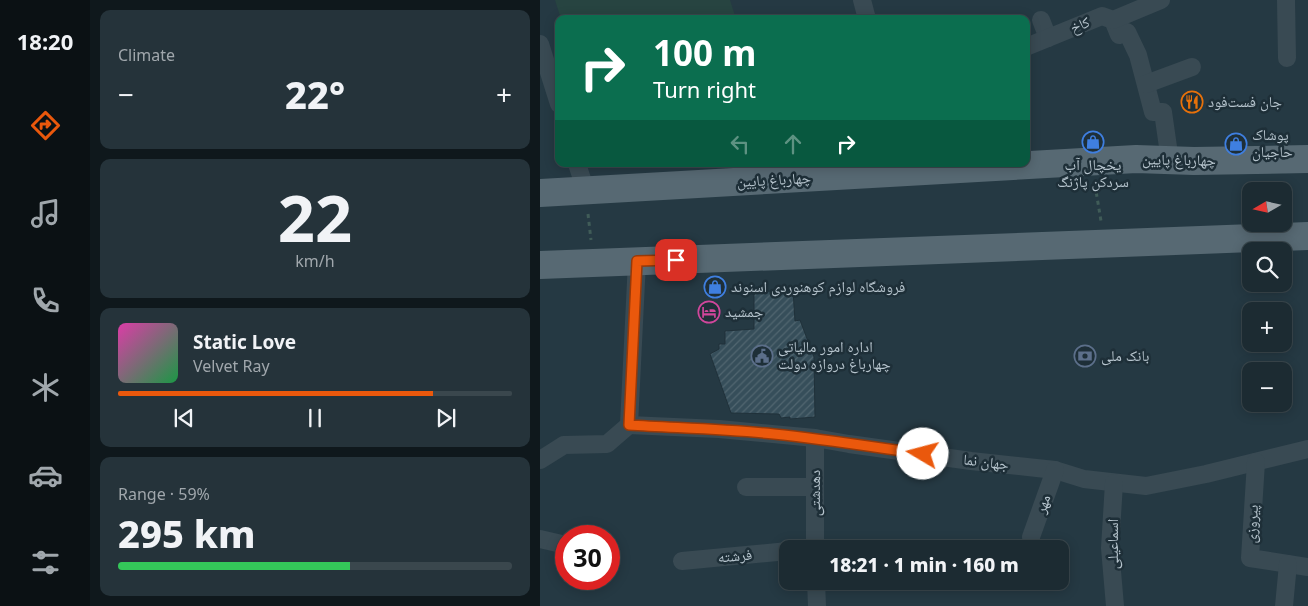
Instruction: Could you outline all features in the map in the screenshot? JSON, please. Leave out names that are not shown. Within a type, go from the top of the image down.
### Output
[{"type":"main road","name":"چهارباغ پایین","points":[[1030,166],[1136,159],[1194,162],[1308,159]]},
{"type":"main road","name":"چهارباغ پایین","points":[[540,193],[1004,167]]},
{"type":"main road","points":[[540,265],[1308,236]]},
{"type":"street","points":[[862,0],[866,15]]},
{"type":"street","name":"کاخ","points":[[1030,45],[1102,16],[1113,20],[1162,0]]},
{"type":"street","points":[[1286,0],[1287,58]]},
{"type":"street","points":[[1041,20],[1048,38]]},
{"type":"street","points":[[1113,20],[1119,35],[1126,32],[1138,55],[1153,112],[1162,112],[1170,161]]},
{"type":"street","points":[[540,44],[555,91]]},
{"type":"street","points":[[1146,84],[1192,67]]},
{"type":"street","points":[[578,167],[586,191]]},
{"type":"street","points":[[540,460],[564,444],[607,444],[629,425],[637,261]]},
{"type":"street","name":"جهان نما","points":[[629,425],[719,429],[815,438],[1055,470],[1084,480],[1146,486],[1308,449]]},
{"type":"street","name":"دهدشتی","points":[[815,438],[815,540]]},
{"type":"street","name":"پیروزی","points":[[1256,462],[1250,558],[1308,567]]},
{"type":"street","name":"مهر","points":[[1031,538],[1055,470]]},
{"type":"street","name":"اسماعیلی","points":[[1114,483],[1110,548],[1116,606]]},
{"type":"street","points":[[746,487],[815,487]]},
{"type":"street","points":[[540,539],[555,542]]},
{"type":"street","name":"فرشته","points":[[682,561],[779,552]]},
{"type":"street","points":[[1284,606],[1288,564]]},
{"type":"street","points":[[816,590],[817,606]]},
{"type":"path","points":[[1091,162],[1105,243]]},
{"type":"path","points":[[586,191],[593,263]]},
{"type":"green space","points":[[555,0],[730,0],[735,15],[560,15]]},
{"type":"building","name":"اداره امور مالیاتی چهارباغ دروازه دولت","points":[[793,290],[795,321],[800,320],[814,357],[815,417],[790,419],[790,417],[781,418],[779,414],[731,413],[710,354],[719,349],[719,344],[725,344],[725,331],[754,329],[754,292]]},
{"type":"place","name":"جان فست‌فود","points":[[1192,102]]},
{"type":"place","name":"یخچال آب سردکن پاژنگ","points":[[1093,142]]},
{"type":"place","name":"پوشاک حاجیان","points":[[1236,144]]},
{"type":"place","name":"فروشگاه لوازم کوهنوردی اسنوند","points":[[715,287]]},
{"type":"place","name":"جمشيد","points":[[709,312]]},
{"type":"place","name":"اداره امور مالیاتی چهارباغ دروازه دولت","points":[[762,356]]},
{"type":"place","name":"بانک ملی","points":[[1085,356]]},
{"type":"route","points":[[676,260],[637,261],[629,425],[719,429],[775,434],[923,454]]}]
